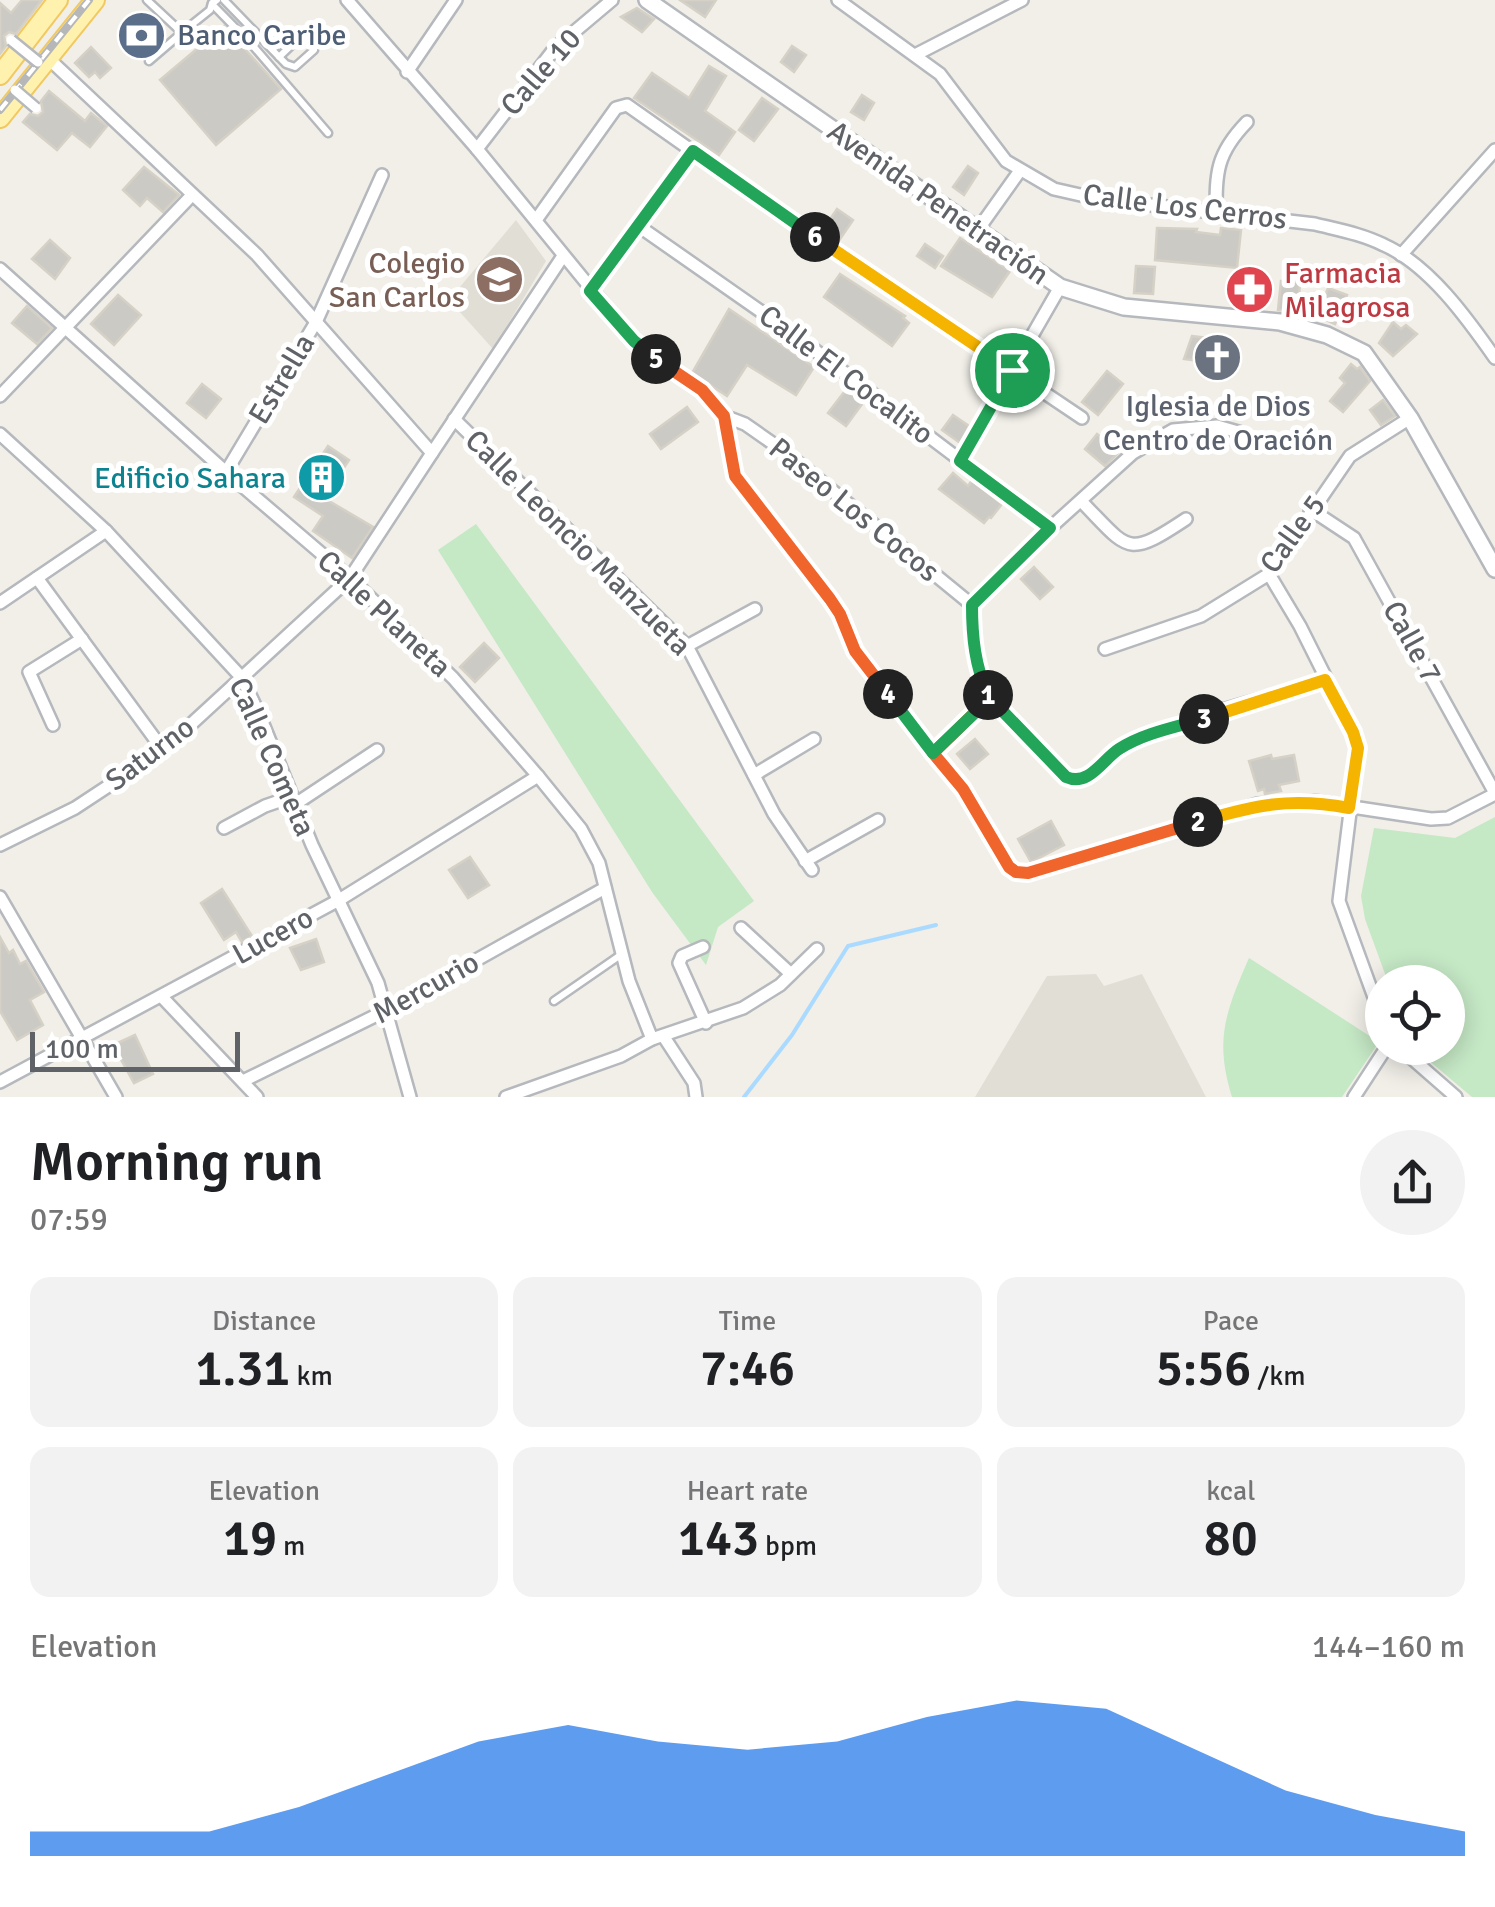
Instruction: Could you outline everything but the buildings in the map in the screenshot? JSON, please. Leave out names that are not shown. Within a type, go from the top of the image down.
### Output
[{"type":"main road","points":[[0,75],[58,0]]},
{"type":"main road","points":[[0,118],[95,0]]},
{"type":"street","name":"Paseo Los Cocos","points":[[347,0],[634,341],[702,390],[724,416],[745,424],[785,452],[972,605]]},
{"type":"street","points":[[407,72],[456,0]]},
{"type":"street","name":"Calle 10","points":[[476,149],[556,48],[612,0]]},
{"type":"street","name":"Avenida Penetración","points":[[647,0],[1060,287],[1124,307],[1280,322],[1327,335],[1364,354],[1410,418],[1495,569]]},
{"type":"street","name":"Calle Los Cerros","points":[[838,0],[940,74],[988,140],[1019,172],[1054,188],[1098,200],[1216,215],[1261,216],[1350,232],[1401,254],[1451,298],[1495,358]]},
{"type":"street","points":[[915,55],[1022,0]]},
{"type":"street","points":[[11,40],[43,60]]},
{"type":"street","name":"Calle Leoncio Manzueta","points":[[43,60],[256,256],[432,453],[454,419],[687,646],[774,814],[808,866],[878,820]]},
{"type":"street","points":[[15,90],[36,108]]},
{"type":"street","points":[[536,220],[616,108],[626,105],[1082,418]]},
{"type":"street","points":[[1216,215],[1216,173],[1226,144],[1246,122]]},
{"type":"street","points":[[1401,254],[1495,150]]},
{"type":"street","points":[[590,291],[693,151]]},
{"type":"street","points":[[977,232],[1019,172]]},
{"type":"street","name":"Estrella","points":[[226,472],[316,322],[382,175]]},
{"type":"street","points":[[0,396],[192,194]]},
{"type":"street","name":"Calle El Cocalito","points":[[640,227],[796,336],[1050,528]]},
{"type":"street","points":[[454,419],[563,256]]},
{"type":"street","name":"Calle Planeta","points":[[0,269],[350,578],[453,678],[538,776],[581,828],[599,863],[622,954],[658,1038],[694,1083],[696,1097]]},
{"type":"street","points":[[960,461],[1060,287]]},
{"type":"street","points":[[724,416],[735,476],[830,599],[855,651],[963,789],[1009,867],[1016,872],[1028,873],[1258,804],[1312,801],[1431,819],[1448,818],[1495,793]]},
{"type":"street","name":"Calle 5","points":[[1106,649],[1201,616],[1247,591],[1269,574],[1350,456],[1410,418]]},
{"type":"street","points":[[1245,434],[1217,426],[1172,430],[1134,452],[1050,528],[972,605],[974,650],[980,675],[990,698],[1073,780],[1085,778],[1119,749],[1149,736],[1325,680]]},
{"type":"street","name":"Calle Cometa","points":[[0,434],[106,531],[242,678],[260,714],[292,801],[378,982],[410,1097]]},
{"type":"street","name":"Saturno","points":[[0,845],[76,808],[163,750],[350,578],[432,453]]},
{"type":"street","points":[[1082,502],[1122,544],[1139,545],[1158,538],[1186,519]]},
{"type":"street","name":"Calle 7","points":[[1310,509],[1354,538],[1495,793]]},
{"type":"street","points":[[0,604],[106,531]]},
{"type":"street","points":[[1269,574],[1300,626],[1358,748],[1339,901],[1365,972]]},
{"type":"street","points":[[37,578],[163,750]]},
{"type":"street","points":[[687,646],[755,609]]},
{"type":"street","points":[[54,725],[29,672],[82,639]]},
{"type":"street","points":[[933,753],[990,698]]},
{"type":"street","points":[[754,775],[814,740]]},
{"type":"street","points":[[224,828],[265,806],[292,801],[378,750]]},
{"type":"street","name":"Lucero","points":[[0,1082],[339,900],[538,776]]},
{"type":"street","name":"Mercurio","points":[[243,1081],[387,1010],[605,888]]},
{"type":"street","points":[[0,896],[116,1097]]},
{"type":"street","points":[[742,928],[791,974]]},
{"type":"street","points":[[703,947],[682,956],[679,962],[706,1023]]},
{"type":"street","points":[[506,1097],[743,1008],[780,985],[817,949]]},
{"type":"street","points":[[162,997],[257,1097]]},
{"type":"street","points":[[1354,1097],[1375,1065]]},
{"type":"street","points":[[1419,1065],[1456,1097]]},
{"type":"lane","points":[[147,0],[178,29],[185,30]]},
{"type":"lane","points":[[224,0],[286,64],[296,67],[314,50]]},
{"type":"lane","points":[[148,62],[210,10],[213,1],[328,133]]},
{"type":"lane","points":[[279,57],[301,36]]},
{"type":"lane","points":[[554,1002],[622,954]]},
{"type":"shaded area","name":"Colegio San Carlos","points":[[516,220],[546,261],[493,349],[449,300]]},
{"type":"shaded area","points":[[1096,974],[1104,986],[1142,974],[1206,1097],[975,1097],[1047,976]]},
{"type":"green space","points":[[476,524],[754,901],[718,927],[706,965],[652,892],[438,550]]},
{"type":"green space","points":[[1495,817],[1495,1097],[1472,1097],[1434,1065],[1465,1065],[1465,965],[1382,965],[1361,896],[1374,828],[1455,838]]},
{"type":"green space","points":[[1249,958],[1365,1033],[1365,1063],[1342,1097],[1232,1097],[1223,1042],[1234,994]]},
{"type":"waterway","points":[[744,1097],[792,1035],[848,946],[936,925]]},
{"type":"railway","points":[[0,110],[89,0]]},
{"type":"place","name":"Banco Caribe","points":[[142,35]]},
{"type":"place","name":"Colegio San Carlos","points":[[500,280]]},
{"type":"place","name":"Farmacia Milagrosa","points":[[1249,290]]},
{"type":"place","name":"Iglesia de Dios Centro de Oración","points":[[1218,357]]},
{"type":"place","name":"Edificio Sahara","points":[[321,478]]},
{"type":"route","points":[[1012,370],[693,151],[590,291],[634,341],[702,390],[724,416],[735,476],[830,599],[855,651],[933,753],[990,698],[1066,777],[1085,778],[1119,749],[1149,736],[1325,680],[1358,748],[1349,808],[1312,801],[1258,804],[1028,873],[1009,867],[963,789],[933,753],[990,698],[974,650],[972,605],[1050,528],[960,461],[1012,370]]}]
